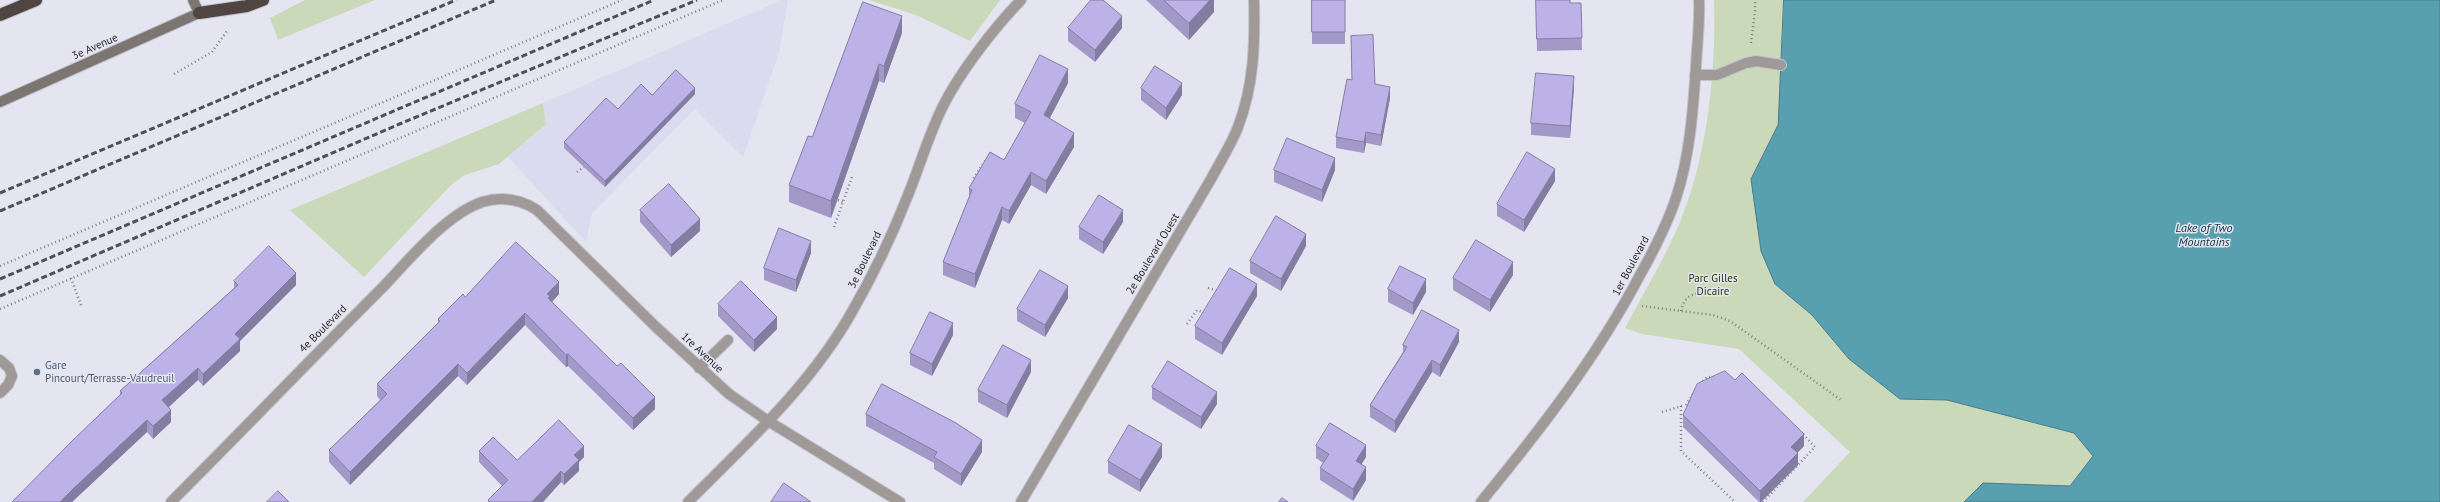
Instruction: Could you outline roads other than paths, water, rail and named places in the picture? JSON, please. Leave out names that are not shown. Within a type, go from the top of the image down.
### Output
[{"type":"highway","points":[[0,15],[36,0]]},
{"type":"highway","points":[[199,13],[247,6],[263,0]]},
{"type":"street","points":[[193,0],[199,13]]},
{"type":"street","name":"3e Boulevard","points":[[688,502],[768,421],[823,356],[849,318],[871,278],[906,201],[930,133],[944,105],[962,75],[1020,0]]},
{"type":"street","name":"2e Boulevard Ouest","points":[[1021,502],[1211,179],[1238,128],[1251,84],[1254,54],[1254,0]]},
{"type":"street","name":"1er Boulevard","points":[[1481,502],[1560,402],[1615,321],[1662,234],[1676,197],[1686,161],[1695,75],[1699,0]]},
{"type":"street","name":"3e Avenue","points":[[0,102],[199,13]]},
{"type":"street","points":[[1695,75],[1717,75],[1746,62],[1756,61],[1781,65]]},
{"type":"street","name":"1re Avenue","points":[[509,199],[522,201],[537,210],[699,368],[729,394],[768,421],[900,502]]},
{"type":"street","name":"4e Boulevard","points":[[171,502],[291,378],[435,235],[468,209],[482,202],[509,199]]},
{"type":"street","points":[[699,368],[728,340]]},
{"type":"street","points":[[0,360],[9,368],[12,376],[8,385],[0,393]]},
{"type":"water","name":"Lake of Two Mountains","points":[[1784,0],[2440,0],[2440,502],[1964,502],[1983,483],[2070,486],[2093,456],[2074,433],[1947,400],[1900,399],[1849,359],[1812,315],[1775,284],[1761,251],[1751,179],[1778,125]]},
{"type":"railway","points":[[0,193],[456,0]]},
{"type":"railway","points":[[0,211],[496,0]]},
{"type":"railway","points":[[0,279],[654,0]]},
{"type":"railway","points":[[0,296],[402,123],[697,0]]},
{"type":"place","name":"Gare Pincourt/Terrasse-Vaudreuil","points":[[37,372]]},
{"type":"park label","name":"Parc Gilles Dicaire","points":[[1713,285]]}]
